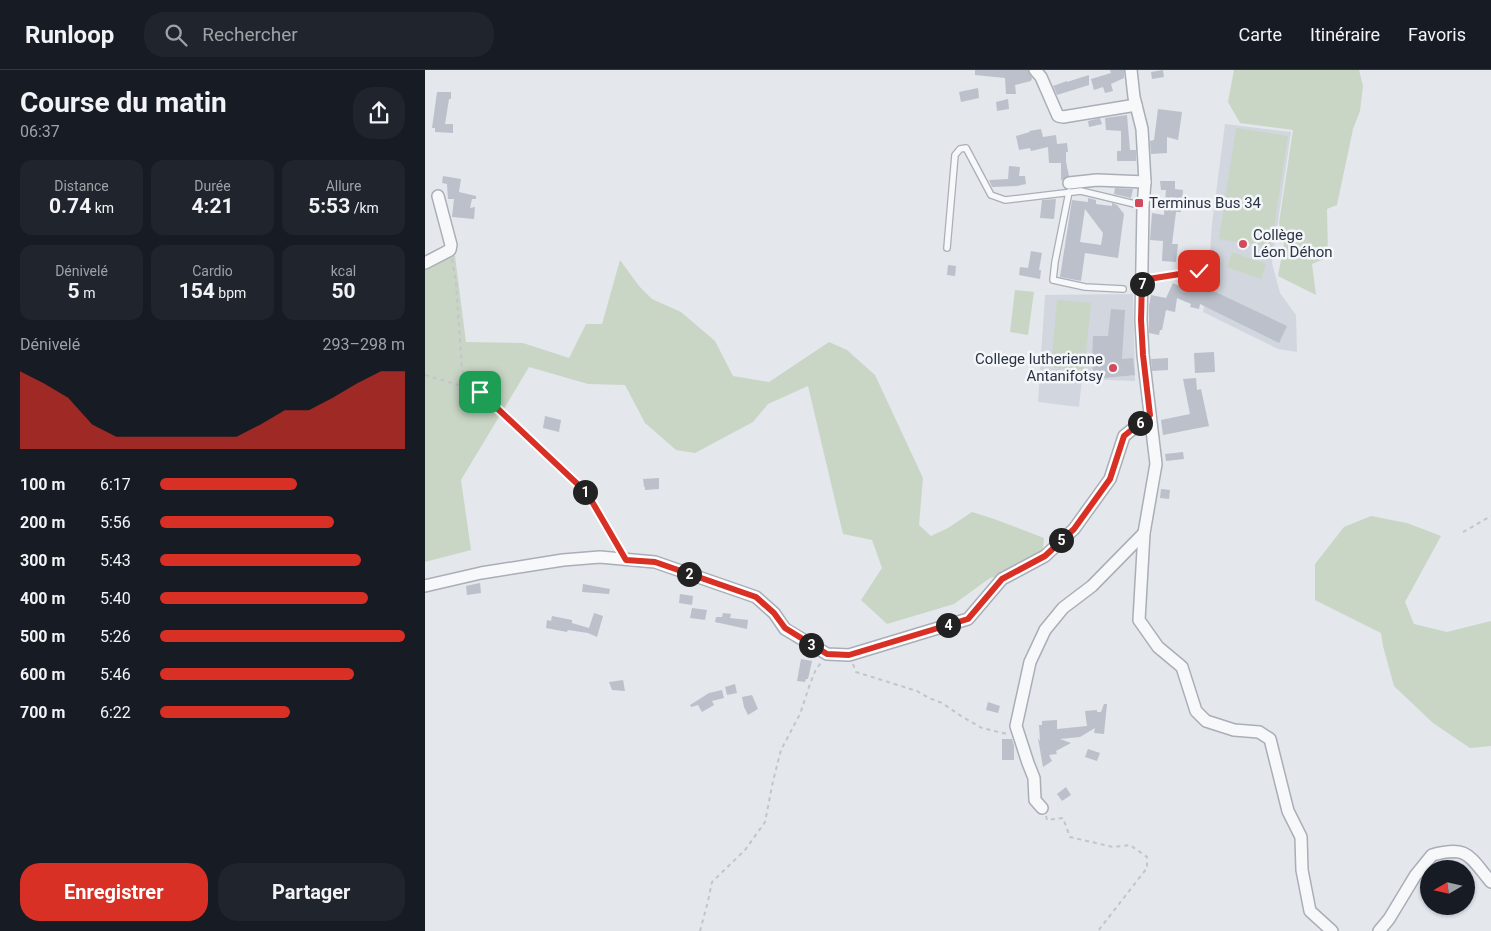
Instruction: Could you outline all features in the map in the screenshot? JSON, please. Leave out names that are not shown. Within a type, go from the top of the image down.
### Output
[{"type":"street","points":[[1035,70],[1041,77],[1057,116],[1063,117],[1136,105]]},
{"type":"street","points":[[1131,70],[1142,129],[1145,182],[1141,320],[1143,355],[1156,464],[1144,533],[1139,620],[1158,647],[1182,667],[1196,711],[1206,721],[1234,730],[1259,732],[1270,739],[1288,811],[1301,837],[1302,870],[1311,911],[1332,931]]},
{"type":"street","points":[[1069,188],[1097,180],[1145,182]]},
{"type":"street","points":[[425,263],[450,250],[451,245],[438,196]]},
{"type":"street","points":[[425,586],[481,573],[563,560],[600,557],[655,562],[756,597],[774,613],[785,628],[827,654],[849,655],[968,619],[1002,579],[1045,556],[1074,529],[1110,479],[1124,436],[1150,415]]},
{"type":"street","points":[[1042,808],[1035,800],[1035,778],[1016,726],[1029,662],[1045,630],[1063,608],[1092,586],[1144,533]]},
{"type":"street","points":[[1379,931],[1389,919],[1415,876],[1432,855],[1456,850],[1468,855],[1491,882]]},
{"type":"lane","points":[[947,248],[955,155],[960,149],[966,148],[991,195],[1005,200],[1069,188],[1143,206]]},
{"type":"lane","points":[[1069,188],[1053,280],[1085,287],[1123,289]]},
{"type":"lane","points":[[1142,280],[1199,271],[1214,273]]},
{"type":"path","points":[[450,250],[456,282],[462,370],[468,383],[480,392],[587,493],[626,560]]},
{"type":"path","points":[[425,375],[459,385],[468,383]]},
{"type":"path","points":[[1463,532],[1491,516]]},
{"type":"path","points":[[700,931],[712,882],[745,850],[765,822],[781,750],[800,714],[816,669],[827,654]]},
{"type":"path","points":[[849,655],[856,672],[917,691],[943,703],[982,728],[1019,736]]},
{"type":"path","points":[[1042,808],[1047,820],[1063,818],[1070,836],[1113,847],[1130,845],[1147,857],[1147,868],[1098,931]]},
{"type":"shaded area","name":"Collège Léon Déhon","points":[[1225,124],[1291,132],[1272,263],[1280,293],[1296,315],[1297,352],[1278,349],[1203,312]]},
{"type":"shaded area","points":[[1133,294],[1135,381],[1082,379],[1079,407],[1038,402],[1045,295]]},
{"type":"green space","points":[[1234,70],[1359,70],[1363,86],[1360,111],[1353,129],[1337,205],[1327,209],[1328,257],[1312,264],[1316,295],[1278,276],[1284,244],[1279,223],[1293,130],[1240,123],[1228,102]]},
{"type":"green space","points":[[1236,128],[1288,136],[1271,247],[1219,239]]},
{"type":"green space","points":[[1232,252],[1266,264],[1261,279],[1227,267]]},
{"type":"green space","points":[[425,256],[455,256],[466,342],[523,343],[569,358],[586,324],[602,324],[620,260],[639,286],[652,299],[681,312],[715,341],[733,376],[769,382],[829,342],[847,350],[875,375],[923,478],[919,525],[931,536],[948,528],[972,512],[1044,538],[1042,557],[1015,572],[990,578],[954,604],[887,624],[861,600],[882,568],[872,540],[843,534],[808,386],[768,404],[753,422],[695,453],[676,450],[645,423],[625,385],[588,384],[529,367],[461,480],[471,550],[425,562]]},
{"type":"green space","points":[[1015,290],[1034,292],[1028,335],[1010,332]]},
{"type":"green space","points":[[1057,300],[1091,303],[1084,371],[1051,367]]},
{"type":"green space","points":[[1371,516],[1407,523],[1441,536],[1405,602],[1414,624],[1447,632],[1491,621],[1491,746],[1470,748],[1433,723],[1394,686],[1381,633],[1315,600],[1315,564],[1344,527]]},
{"type":"building","points":[[975,70],[1028,70],[1032,78],[1031,81],[1015,85],[1016,94],[1006,94],[1005,78],[975,75]]},
{"type":"building","points":[[1110,70],[1124,70],[1124,78],[1111,84],[1113,91],[1105,93],[1103,87],[1094,90],[1091,79],[1111,73]]},
{"type":"building","points":[[1163,70],[1164,77],[1152,79],[1151,72]]},
{"type":"building","points":[[1089,75],[1089,85],[1057,95],[1053,86]]},
{"type":"building","points":[[978,88],[979,98],[961,102],[959,92]]},
{"type":"building","points":[[437,92],[451,92],[445,124],[453,124],[453,133],[435,132],[435,128],[432,128]]},
{"type":"building","points":[[1008,99],[1009,109],[997,111],[996,102]]},
{"type":"building","points":[[1158,109],[1182,112],[1178,140],[1167,137],[1167,153],[1151,154],[1150,141],[1154,140]]},
{"type":"building","points":[[1127,115],[1130,150],[1136,150],[1136,161],[1117,161],[1117,151],[1121,151],[1121,131],[1106,130],[1105,118]]},
{"type":"building","points":[[1100,118],[1102,124],[1089,127],[1088,121]]},
{"type":"building","points":[[1041,129],[1043,137],[1056,135],[1057,144],[1067,143],[1066,162],[1069,176],[1062,180],[1061,163],[1049,163],[1048,147],[1031,151],[1030,148],[1019,150],[1016,136]]},
{"type":"building","points":[[1009,166],[1020,167],[1019,176],[1025,176],[1026,184],[992,187],[989,180],[1008,179]]},
{"type":"building","points":[[443,176],[461,179],[459,192],[476,196],[476,199],[472,199],[470,208],[475,207],[474,219],[452,217],[454,199],[448,199],[447,184],[442,183]]},
{"type":"building","points":[[1160,181],[1175,181],[1175,189],[1183,190],[1181,212],[1176,212],[1172,244],[1178,244],[1176,262],[1162,261],[1163,241],[1150,240],[1152,213],[1164,215],[1166,190],[1161,190]]},
{"type":"building","points":[[1115,188],[1133,189],[1131,198],[1114,194]]},
{"type":"building","points":[[1088,198],[1096,200],[1096,204],[1112,206],[1112,203],[1117,205],[1124,214],[1118,258],[1085,253],[1081,281],[1060,277],[1072,200],[1088,202]],"holes":[[[1085,209],[1103,233],[1101,245],[1080,242]]]},
{"type":"building","points":[[1056,199],[1054,219],[1040,218],[1042,200]]},
{"type":"building","points":[[1031,251],[1042,253],[1039,270],[1041,270],[1040,279],[1019,275],[1020,267],[1028,268]]},
{"type":"building","points":[[948,265],[956,266],[955,276],[947,275]]},
{"type":"building","points":[[1195,279],[1202,282],[1201,285],[1287,326],[1279,343],[1200,304],[1199,309],[1190,307],[1191,304],[1177,298],[1175,312],[1166,310],[1162,330],[1160,330],[1159,335],[1149,333],[1151,295],[1166,298],[1173,283],[1193,292]]},
{"type":"building","points":[[1111,309],[1125,310],[1122,359],[1133,358],[1135,375],[1094,379],[1092,361],[1093,336],[1108,336]]},
{"type":"building","points":[[1214,352],[1215,372],[1195,373],[1194,353]]},
{"type":"building","points":[[1168,358],[1168,370],[1152,371],[1151,359]]},
{"type":"building","points":[[1196,378],[1197,390],[1201,389],[1209,426],[1163,435],[1161,420],[1190,414],[1183,379]]},
{"type":"building","points":[[545,416],[561,420],[559,432],[543,428]]},
{"type":"building","points":[[1183,452],[1184,459],[1166,461],[1165,454]]},
{"type":"building","points":[[659,478],[659,489],[645,490],[643,479]]},
{"type":"building","points":[[1161,489],[1170,490],[1169,499],[1160,498]]},
{"type":"building","points":[[480,583],[481,593],[467,595],[466,586]]},
{"type":"building","points":[[583,584],[610,589],[609,594],[582,592]]},
{"type":"building","points":[[680,594],[693,596],[692,605],[679,603]]},
{"type":"building","points":[[692,608],[707,610],[705,620],[690,618]]},
{"type":"building","points":[[594,613],[603,616],[597,637],[588,633],[546,628],[547,620],[551,621],[552,616],[572,620],[572,623],[589,628]]},
{"type":"building","points":[[723,613],[731,614],[730,618],[748,620],[747,629],[715,622],[716,617],[722,617]]},
{"type":"building","points":[[801,659],[812,661],[808,679],[805,682],[797,681]]},
{"type":"building","points":[[623,680],[625,691],[612,690],[609,682]]},
{"type":"building","points":[[735,684],[737,693],[727,695],[725,687]]},
{"type":"building","points":[[722,690],[724,698],[712,701],[714,705],[702,712],[698,705],[691,707],[690,705],[709,693]]},
{"type":"building","points":[[752,695],[758,709],[748,715],[742,697]]},
{"type":"building","points":[[988,702],[1000,706],[998,713],[986,710]]},
{"type":"building","points":[[1104,704],[1107,704],[1104,734],[1094,733],[1095,728],[1080,737],[1060,739],[1071,743],[1056,751],[1057,754],[1049,755],[1052,761],[1043,767],[1038,738],[1040,741],[1039,725],[1042,725],[1042,721],[1057,720],[1057,729],[1087,726],[1085,711],[1097,710],[1097,712],[1101,712]]},
{"type":"building","points":[[1002,739],[1012,739],[1014,760],[1002,760]]},
{"type":"building","points":[[1088,749],[1100,753],[1097,761],[1085,757]]},
{"type":"building","points":[[1066,787],[1071,795],[1062,801],[1057,794]]},
{"type":"place","name":"Terminus Bus 34","points":[[1139,203]]},
{"type":"place","name":"Collège Léon Déhon","points":[[1243,244]]},
{"type":"place","name":"College lutherienne Antanifotsy","points":[[1113,368]]},
{"type":"route","points":[[480,392],[587,493],[626,560],[655,562],[756,597],[774,613],[785,628],[827,654],[849,655],[968,619],[1002,579],[1045,556],[1074,529],[1110,479],[1124,436],[1150,415],[1143,355],[1141,320],[1142,280],[1199,271]]}]
